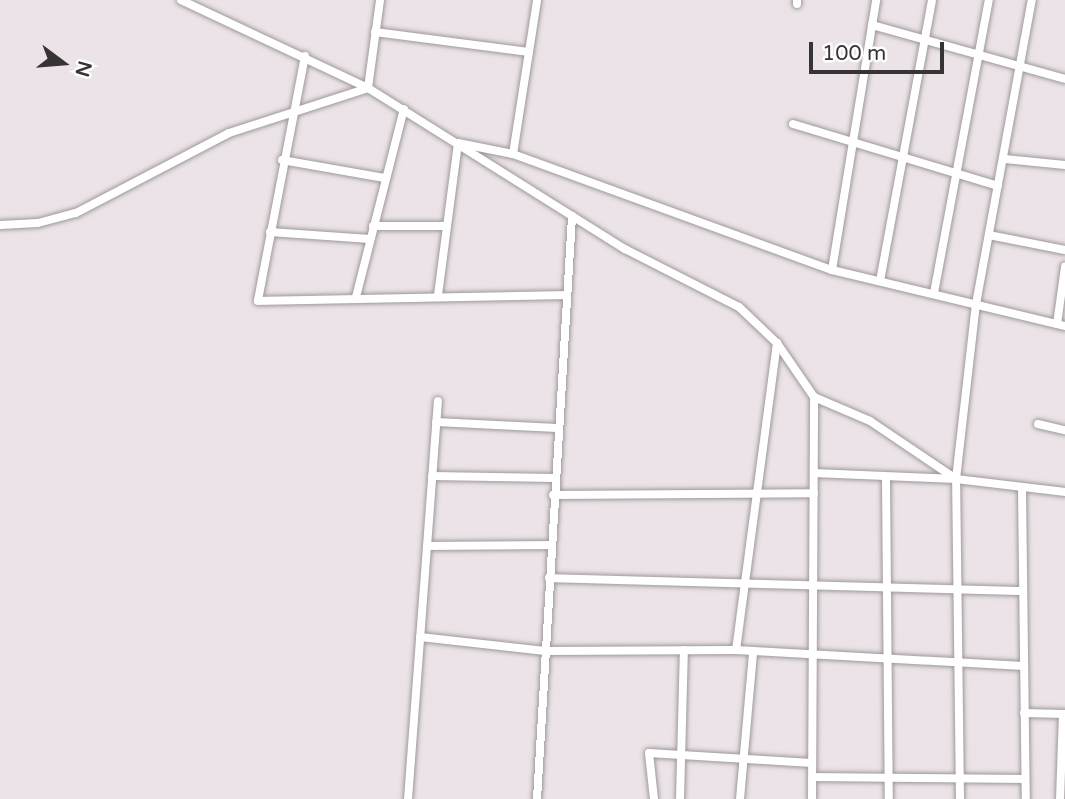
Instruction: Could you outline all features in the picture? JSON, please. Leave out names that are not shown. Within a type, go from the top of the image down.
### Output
[{"type":"street","points":[[181,0],[305,56],[368,88],[572,216],[738,307],[777,343],[814,397],[870,421],[956,480]]},
{"type":"street","points":[[368,88],[380,0]]},
{"type":"street","points":[[513,154],[537,0]]},
{"type":"street","points":[[832,270],[876,0]]},
{"type":"street","points":[[880,281],[932,0]]},
{"type":"street","points":[[934,293],[989,0]]},
{"type":"street","points":[[960,799],[960,589],[956,480],[976,304],[1005,159],[1031,0]]},
{"type":"street","points":[[872,25],[1065,79]]},
{"type":"street","points":[[375,33],[529,52]]},
{"type":"street","points":[[305,56],[282,160],[258,301],[438,295],[565,295]]},
{"type":"street","points":[[0,225],[38,223],[76,213],[153,169],[292,110],[368,88]]},
{"type":"street","points":[[356,297],[384,178],[404,109]]},
{"type":"street","points":[[793,124],[903,155],[998,186]]},
{"type":"street","points":[[458,143],[513,154],[832,270],[1061,325],[1065,267]]},
{"type":"street","points":[[438,295],[458,143]]},
{"type":"street","points":[[1005,159],[1065,165]]},
{"type":"street","points":[[282,160],[384,178]]},
{"type":"street","points":[[537,799],[557,428],[572,216]]},
{"type":"street","points":[[373,226],[446,226]]},
{"type":"street","points":[[270,232],[370,239]]},
{"type":"street","points":[[989,234],[1065,250]]},
{"type":"street","points":[[736,650],[777,343]]},
{"type":"street","points":[[811,799],[814,397]]},
{"type":"street","points":[[408,799],[438,401]]},
{"type":"street","points":[[436,422],[557,428]]},
{"type":"street","points":[[1038,424],[1065,430]]},
{"type":"street","points":[[814,473],[886,480],[956,480],[1065,492]]},
{"type":"street","points":[[432,476],[554,478]]},
{"type":"street","points":[[886,480],[889,799]]},
{"type":"street","points":[[1023,489],[1026,799]]},
{"type":"street","points":[[553,495],[814,494]]},
{"type":"street","points":[[427,546],[551,545]]},
{"type":"street","points":[[549,578],[1023,591]]},
{"type":"street","points":[[420,637],[545,651],[736,650],[1024,666]]},
{"type":"street","points":[[680,799],[678,754],[684,650]]},
{"type":"street","points":[[740,799],[753,652]]},
{"type":"street","points":[[1024,713],[1064,714],[1060,799]]},
{"type":"street","points":[[654,799],[649,752],[812,763]]},
{"type":"street","points":[[812,777],[1026,779]]}]
